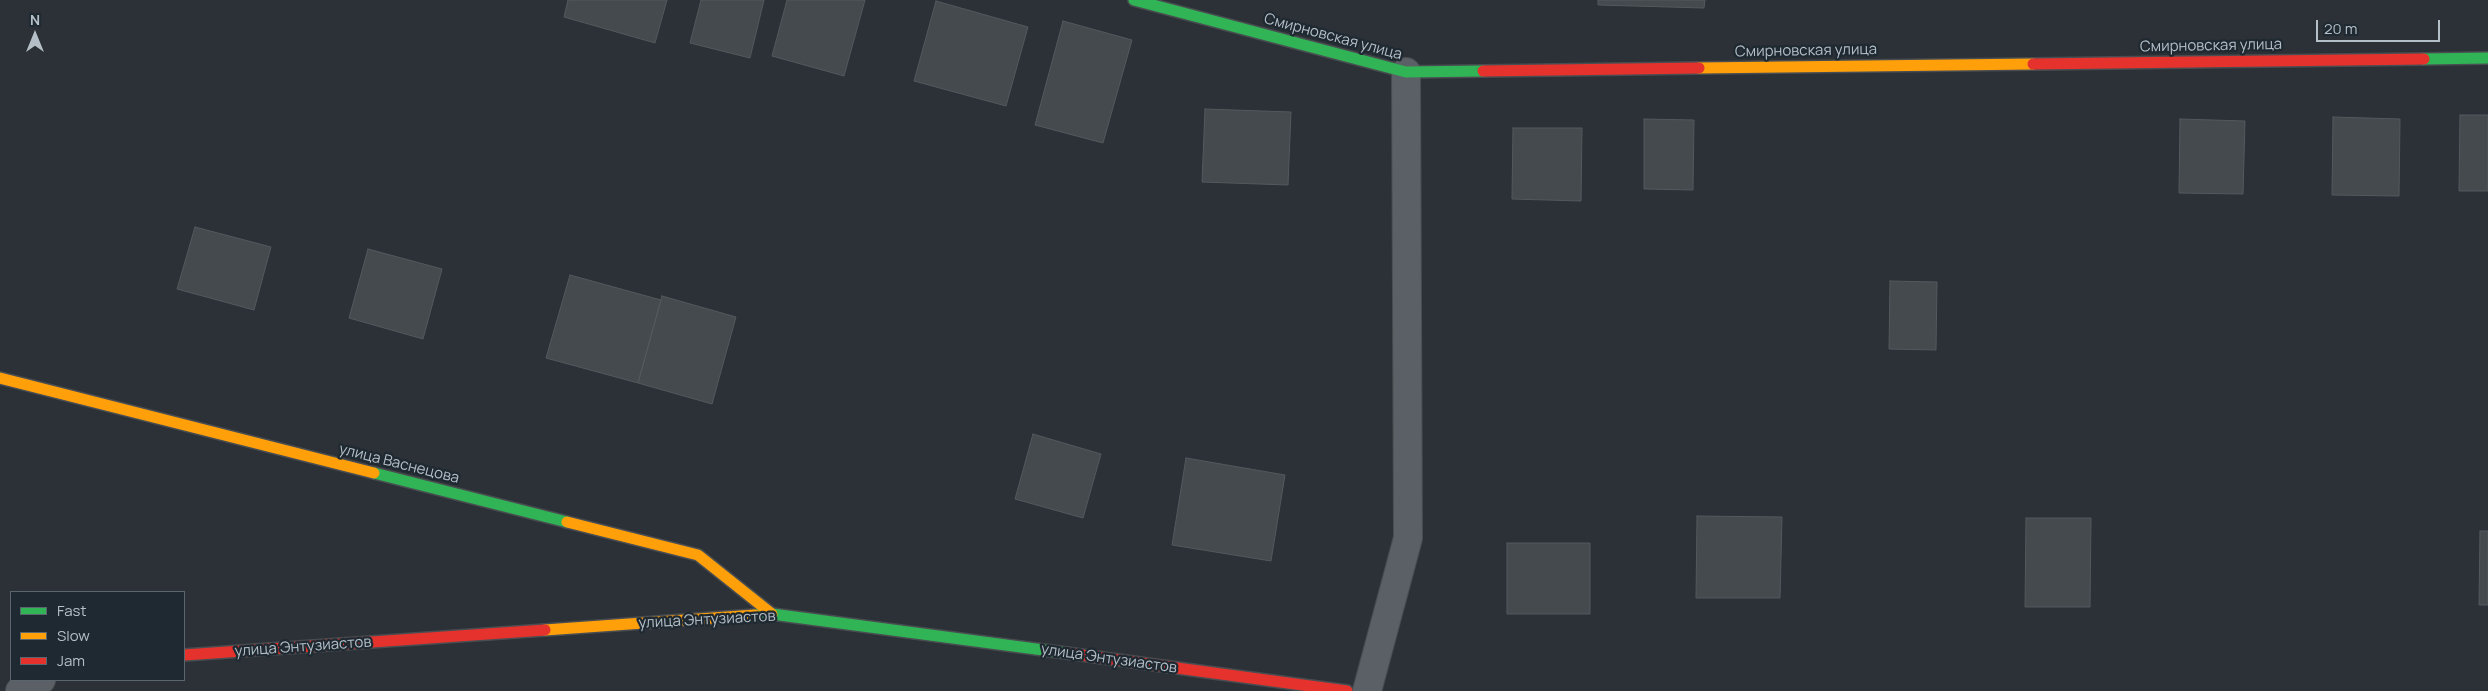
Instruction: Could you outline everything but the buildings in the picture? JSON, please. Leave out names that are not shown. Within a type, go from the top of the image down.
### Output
[{"type":"street","name":"Смирновская улица","points":[[1134,0],[1406,72],[2488,58]]},
{"type":"street","points":[[1367,691],[1408,538],[1406,72]]},
{"type":"street","name":"улица Васнецова","points":[[0,378],[698,555],[772,614]]},
{"type":"street","name":"улица Энтузиастов","points":[[185,655],[772,614],[1347,691]]},
{"type":"street","points":[[20,691],[40,681]]},
{"type":"traffic: fast","points":[[1134,0],[1406,72],[1483,71]]},
{"type":"traffic: fast","points":[[2424,59],[2488,58]]},
{"type":"traffic: fast","points":[[374,473],[567,522]]},
{"type":"traffic: fast","points":[[755,615],[772,614],[1066,653]]},
{"type":"traffic: slow","points":[[1699,68],[2033,64]]},
{"type":"traffic: slow","points":[[0,378],[374,473]]},
{"type":"traffic: slow","points":[[567,522],[698,555],[772,614]]},
{"type":"traffic: slow","points":[[545,630],[755,615]]},
{"type":"traffic: jam","points":[[2033,64],[2424,59]]},
{"type":"traffic: jam","points":[[1483,71],[1699,68]]},
{"type":"traffic: jam","points":[[185,655],[545,630]]},
{"type":"traffic: jam","points":[[1066,653],[1347,691]]}]
